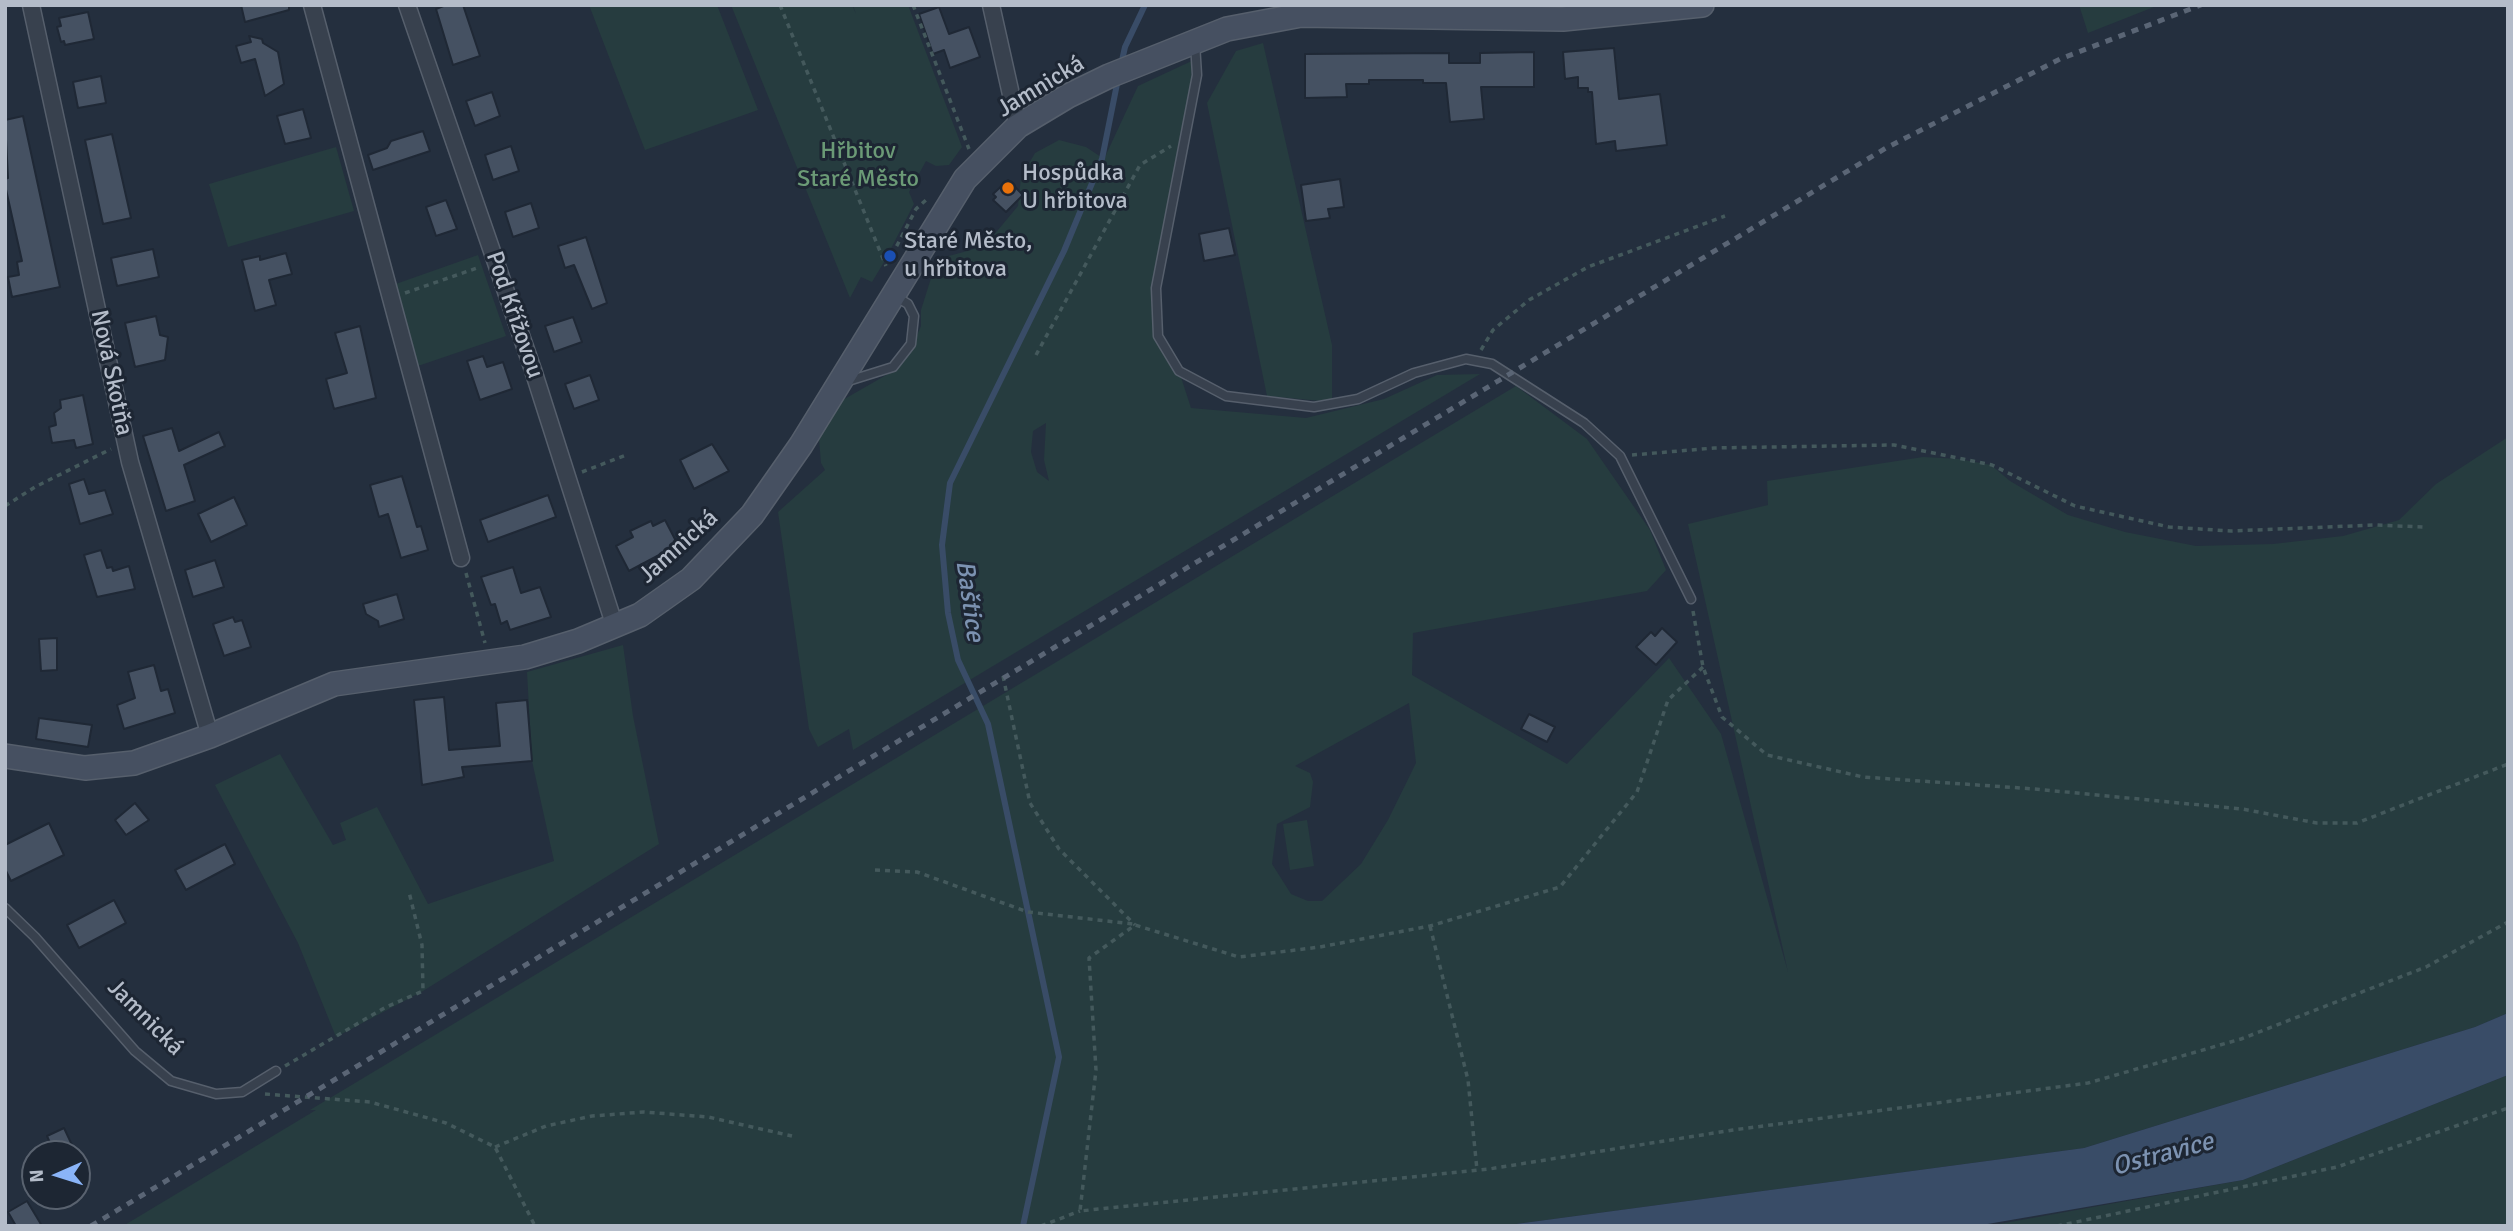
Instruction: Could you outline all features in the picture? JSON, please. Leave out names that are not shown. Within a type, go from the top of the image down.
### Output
[{"type":"main road","name":"Jamnická","points":[[5,755],[98,768],[134,763],[210,736],[334,684],[525,657],[615,627],[670,594],[720,550],[752,515],[839,383],[952,198],[975,168],[1018,126],[1068,96],[1109,76],[1195,40],[1251,22],[1301,15],[1563,19],[1688,6]]},
{"type":"street","name":"Nová Skotňa","points":[[31,5],[125,442],[210,736]]},
{"type":"street","points":[[312,5],[461,558]]},
{"type":"street","name":"Pod Křížovou","points":[[407,5],[495,261],[615,627]]},
{"type":"street","points":[[992,5],[1018,126]]},
{"type":"lane","points":[[1195,40],[1198,75],[1156,288],[1158,336],[1179,371],[1226,396],[1314,407],[1359,399],[1414,373],[1466,359],[1492,363],[1584,423],[1620,456],[1691,598]]},
{"type":"lane","points":[[839,383],[893,367],[911,344],[914,316],[908,304],[892,294]]},
{"type":"lane","name":"Jamnická","points":[[5,908],[35,937],[135,1051],[171,1081],[216,1094],[242,1092]]},
{"type":"lane","points":[[242,1092],[276,1072]]},
{"type":"path","points":[[780,5],[886,266]]},
{"type":"path","points":[[913,5],[975,168]]},
{"type":"path","points":[[1036,355],[1140,165],[1185,138]]},
{"type":"path","points":[[1474,360],[1493,330],[1528,300],[1588,267],[1725,216]]},
{"type":"path","points":[[390,299],[495,261]]},
{"type":"path","points":[[5,506],[35,486],[125,442]]},
{"type":"path","points":[[1620,456],[1714,448],[1894,445],[1992,465],[2076,506],[2168,527],[2231,531],[2375,525],[2423,527]]},
{"type":"path","points":[[567,478],[626,454]]},
{"type":"path","points":[[461,558],[488,653]]},
{"type":"path","points":[[1691,598],[1703,667],[1722,717],[1767,755],[1863,776],[2048,790],[2242,809],[2317,822],[2357,823],[2508,764]]},
{"type":"path","points":[[875,870],[917,872],[1028,912],[1135,925],[1239,957],[1320,947],[1430,926],[1560,887],[1637,793],[1668,700],[1703,667]]},
{"type":"path","points":[[1003,676],[1030,803],[1059,849],[1135,925]]},
{"type":"path","points":[[276,1072],[386,1007],[423,990],[422,945],[409,892]]},
{"type":"path","points":[[1041,1226],[1080,1211],[1477,1170],[1733,1130],[2088,1083],[2254,1034],[2426,967],[2508,922]]},
{"type":"path","points":[[1080,1211],[1096,1070],[1089,958],[1135,925]]},
{"type":"path","points":[[1430,926],[1468,1080],[1477,1170]]},
{"type":"path","points":[[242,1092],[370,1102],[446,1123],[495,1147],[535,1226]]},
{"type":"path","points":[[2057,1226],[2337,1167],[2508,1108]]},
{"type":"path","points":[[495,1147],[545,1126],[592,1116],[644,1112],[708,1116],[792,1136]]},
{"type":"green space","points":[[589,5],[717,5],[758,110],[645,150]]},
{"type":"green space","name":"Hřbitov Staré Město","points":[[731,5],[852,5],[856,14],[853,5],[908,5],[962,147],[949,165],[936,166],[926,161],[909,192],[914,204],[884,262],[872,282],[861,277],[850,298]]},
{"type":"green space","points":[[2079,5],[2159,5],[2088,33]]},
{"type":"green space","points":[[1263,43],[1332,345],[1332,402],[1267,396],[1207,103],[1236,51]]},
{"type":"green space","points":[[1196,59],[1156,288],[1158,336],[1179,371],[1191,408],[1306,418],[1384,399],[1437,375],[1480,374],[853,750],[849,729],[818,747],[809,729],[778,512],[825,470],[821,463],[819,439],[841,401],[895,370],[909,353],[921,326],[921,310],[932,275],[945,257],[971,250],[993,236],[1018,206],[1021,177],[1035,153],[1059,140],[1086,147],[1104,159],[1138,86]],"holes":[[[1046,423],[1044,460],[1049,481],[1037,472],[1031,452],[1033,431]]]},
{"type":"green space","points":[[336,147],[354,211],[228,247],[209,184]]},
{"type":"green space","points":[[478,255],[506,336],[415,367],[390,286]]},
{"type":"green space","points":[[1516,386],[1587,439],[1650,530],[1666,570],[1647,591],[1413,633],[1412,675],[1567,764],[1669,658],[1721,734],[1788,972],[1688,524],[1768,505],[1767,481],[1923,457],[1959,459],[1991,465],[2010,481],[2068,515],[2125,532],[2196,546],[2273,544],[2343,536],[2399,520],[2436,484],[2508,437],[2508,1013],[2475,1027],[2084,1148],[1501,1226],[123,1226],[316,1110],[310,1110]],"holes":[[[1409,703],[1416,763],[1388,820],[1361,864],[1322,901],[1308,901],[1291,894],[1272,864],[1277,824],[1310,807],[1313,782],[1310,773],[1295,766]]]},
{"type":"green space","points":[[623,645],[633,716],[659,844],[423,991],[336,1037],[298,943],[215,785],[280,754],[333,845],[346,840],[340,823],[377,807],[428,904],[554,861],[532,761],[527,672]]},
{"type":"green space","points":[[1307,820],[1314,866],[1290,870],[1283,824]]},
{"type":"green space","points":[[2508,1075],[2508,1226],[1988,1226],[2243,1180]]},
{"type":"water","name":"Ostravice","points":[[2508,1013],[2508,1075],[2243,1180],[1976,1226],[1501,1226],[2084,1148],[2475,1027]]},
{"type":"building","points":[[241,5],[289,5],[289,10],[245,22]]},
{"type":"building","points":[[446,5],[463,5],[480,56],[453,65],[436,9]]},
{"type":"building","points":[[939,7],[949,34],[969,27],[980,57],[950,68],[944,50],[933,54],[919,14]]},
{"type":"building","points":[[88,12],[94,39],[65,45],[64,41],[61,42],[57,27],[61,26],[59,18]]},
{"type":"building","points":[[249,36],[262,39],[263,43],[278,52],[284,84],[265,96],[255,59],[241,63],[236,46],[251,42]]},
{"type":"building","points":[[1614,48],[1619,99],[1660,94],[1667,145],[1616,151],[1615,141],[1596,144],[1592,92],[1588,92],[1588,88],[1578,88],[1578,77],[1565,79],[1563,52]]},
{"type":"building","points":[[1534,52],[1534,87],[1481,87],[1484,119],[1450,122],[1446,83],[1423,83],[1423,80],[1369,80],[1369,84],[1346,84],[1347,97],[1305,98],[1305,54],[1449,53],[1449,63],[1480,63],[1480,53]]},
{"type":"building","points":[[101,76],[106,103],[78,108],[73,82]]},
{"type":"building","points":[[492,92],[500,116],[475,126],[466,101]]},
{"type":"building","points":[[303,109],[311,138],[285,144],[277,116]]},
{"type":"building","points":[[23,116],[60,287],[12,297],[8,277],[19,275],[17,262],[22,261],[5,185],[5,179],[8,178],[5,120]]},
{"type":"building","points":[[423,131],[430,151],[373,170],[368,155],[387,148],[391,141]]},
{"type":"building","points":[[112,134],[131,218],[103,224],[85,140]]},
{"type":"building","points":[[511,146],[519,171],[493,180],[485,155]]},
{"type":"building","points":[[1340,179],[1344,207],[1328,209],[1330,218],[1306,221],[1301,185]]},
{"type":"building","points":[[1008,180],[1023,195],[1006,212],[993,200],[996,197],[993,194]]},
{"type":"building","points":[[446,200],[457,229],[436,236],[426,207]]},
{"type":"building","points":[[531,203],[539,228],[513,237],[505,212]]},
{"type":"building","points":[[1229,228],[1235,255],[1204,261],[1199,234]]},
{"type":"building","points":[[586,237],[607,303],[592,309],[574,265],[565,268],[558,246]]},
{"type":"building","points":[[153,249],[159,277],[117,286],[111,258]]},
{"type":"building","points":[[286,253],[292,274],[269,280],[276,305],[255,311],[242,260],[260,256],[260,260]]},
{"type":"building","points":[[156,316],[160,335],[168,337],[165,360],[135,367],[125,323]]},
{"type":"building","points":[[573,317],[582,342],[554,352],[545,326]]},
{"type":"building","points":[[360,326],[376,398],[334,409],[326,379],[347,373],[335,333]]},
{"type":"building","points":[[483,356],[487,367],[503,362],[512,389],[480,400],[467,361]]},
{"type":"building","points":[[590,375],[599,400],[574,409],[565,384]]},
{"type":"building","points":[[83,395],[93,444],[76,448],[74,440],[52,443],[49,427],[56,425],[54,413],[61,408],[60,400]]},
{"type":"building","points":[[172,428],[179,451],[219,432],[225,446],[184,465],[195,501],[166,511],[143,436]]},
{"type":"building","points":[[712,444],[729,471],[694,489],[680,460]]},
{"type":"building","points":[[402,476],[417,527],[421,526],[428,550],[401,558],[388,514],[379,517],[370,485]]},
{"type":"building","points":[[84,479],[89,494],[105,490],[113,514],[80,524],[69,484]]},
{"type":"building","points":[[548,495],[556,517],[488,542],[480,520]]},
{"type":"building","points":[[234,497],[247,525],[211,542],[198,514]]},
{"type":"building","points":[[665,520],[678,545],[629,571],[616,546],[633,537],[630,531],[651,521],[653,526]]},
{"type":"building","points":[[101,550],[107,568],[112,567],[113,571],[129,566],[135,589],[97,597],[84,555]]},
{"type":"building","points":[[215,560],[224,587],[193,597],[185,570]]},
{"type":"building","points":[[513,567],[521,593],[540,587],[551,617],[510,630],[507,621],[501,624],[495,604],[491,605],[481,577]]},
{"type":"building","points":[[397,594],[404,619],[379,627],[378,621],[366,614],[363,604]]},
{"type":"building","points":[[233,617],[235,622],[242,620],[251,647],[224,656],[213,624]]},
{"type":"building","points":[[1662,628],[1677,642],[1656,665],[1636,647],[1651,632],[1655,636]]},
{"type":"building","points":[[57,638],[57,670],[41,671],[39,639]]},
{"type":"building","points":[[154,665],[161,691],[168,689],[175,713],[124,729],[117,705],[135,698],[128,672]]},
{"type":"building","points":[[444,697],[449,750],[500,746],[496,703],[527,700],[532,761],[462,767],[464,777],[422,785],[414,700]]},
{"type":"building","points":[[1529,714],[1555,727],[1547,742],[1521,729]]},
{"type":"building","points":[[39,718],[92,725],[88,747],[36,739]]},
{"type":"building","points":[[135,803],[149,820],[126,835],[115,820]]},
{"type":"building","points":[[49,823],[64,855],[11,881],[5,869],[5,845]]},
{"type":"building","points":[[225,844],[235,864],[186,890],[175,870]]},
{"type":"building","points":[[114,900],[126,923],[79,948],[67,925]]},
{"type":"building","points":[[64,1128],[70,1140],[49,1140],[47,1136]]},
{"type":"building","points":[[21,1204],[21,1210],[32,1210],[42,1226],[16,1226],[8,1212]]},
{"type":"waterway","name":"Baštice","points":[[1121,65],[1125,47],[1145,5]]},
{"type":"waterway","name":"Baštice","points":[[1023,1226],[1059,1057],[988,724],[958,660],[948,613],[942,545],[950,483],[1064,251],[1102,159],[1118,79]]},
{"type":"railway","points":[[91,1226],[1886,148],[2060,59],[2201,5]]},
{"type":"place","name":"Hospůdka U hřbitova","points":[[1008,188]]},
{"type":"place","name":"Staré Město, u hřbitova","points":[[890,256]]}]
